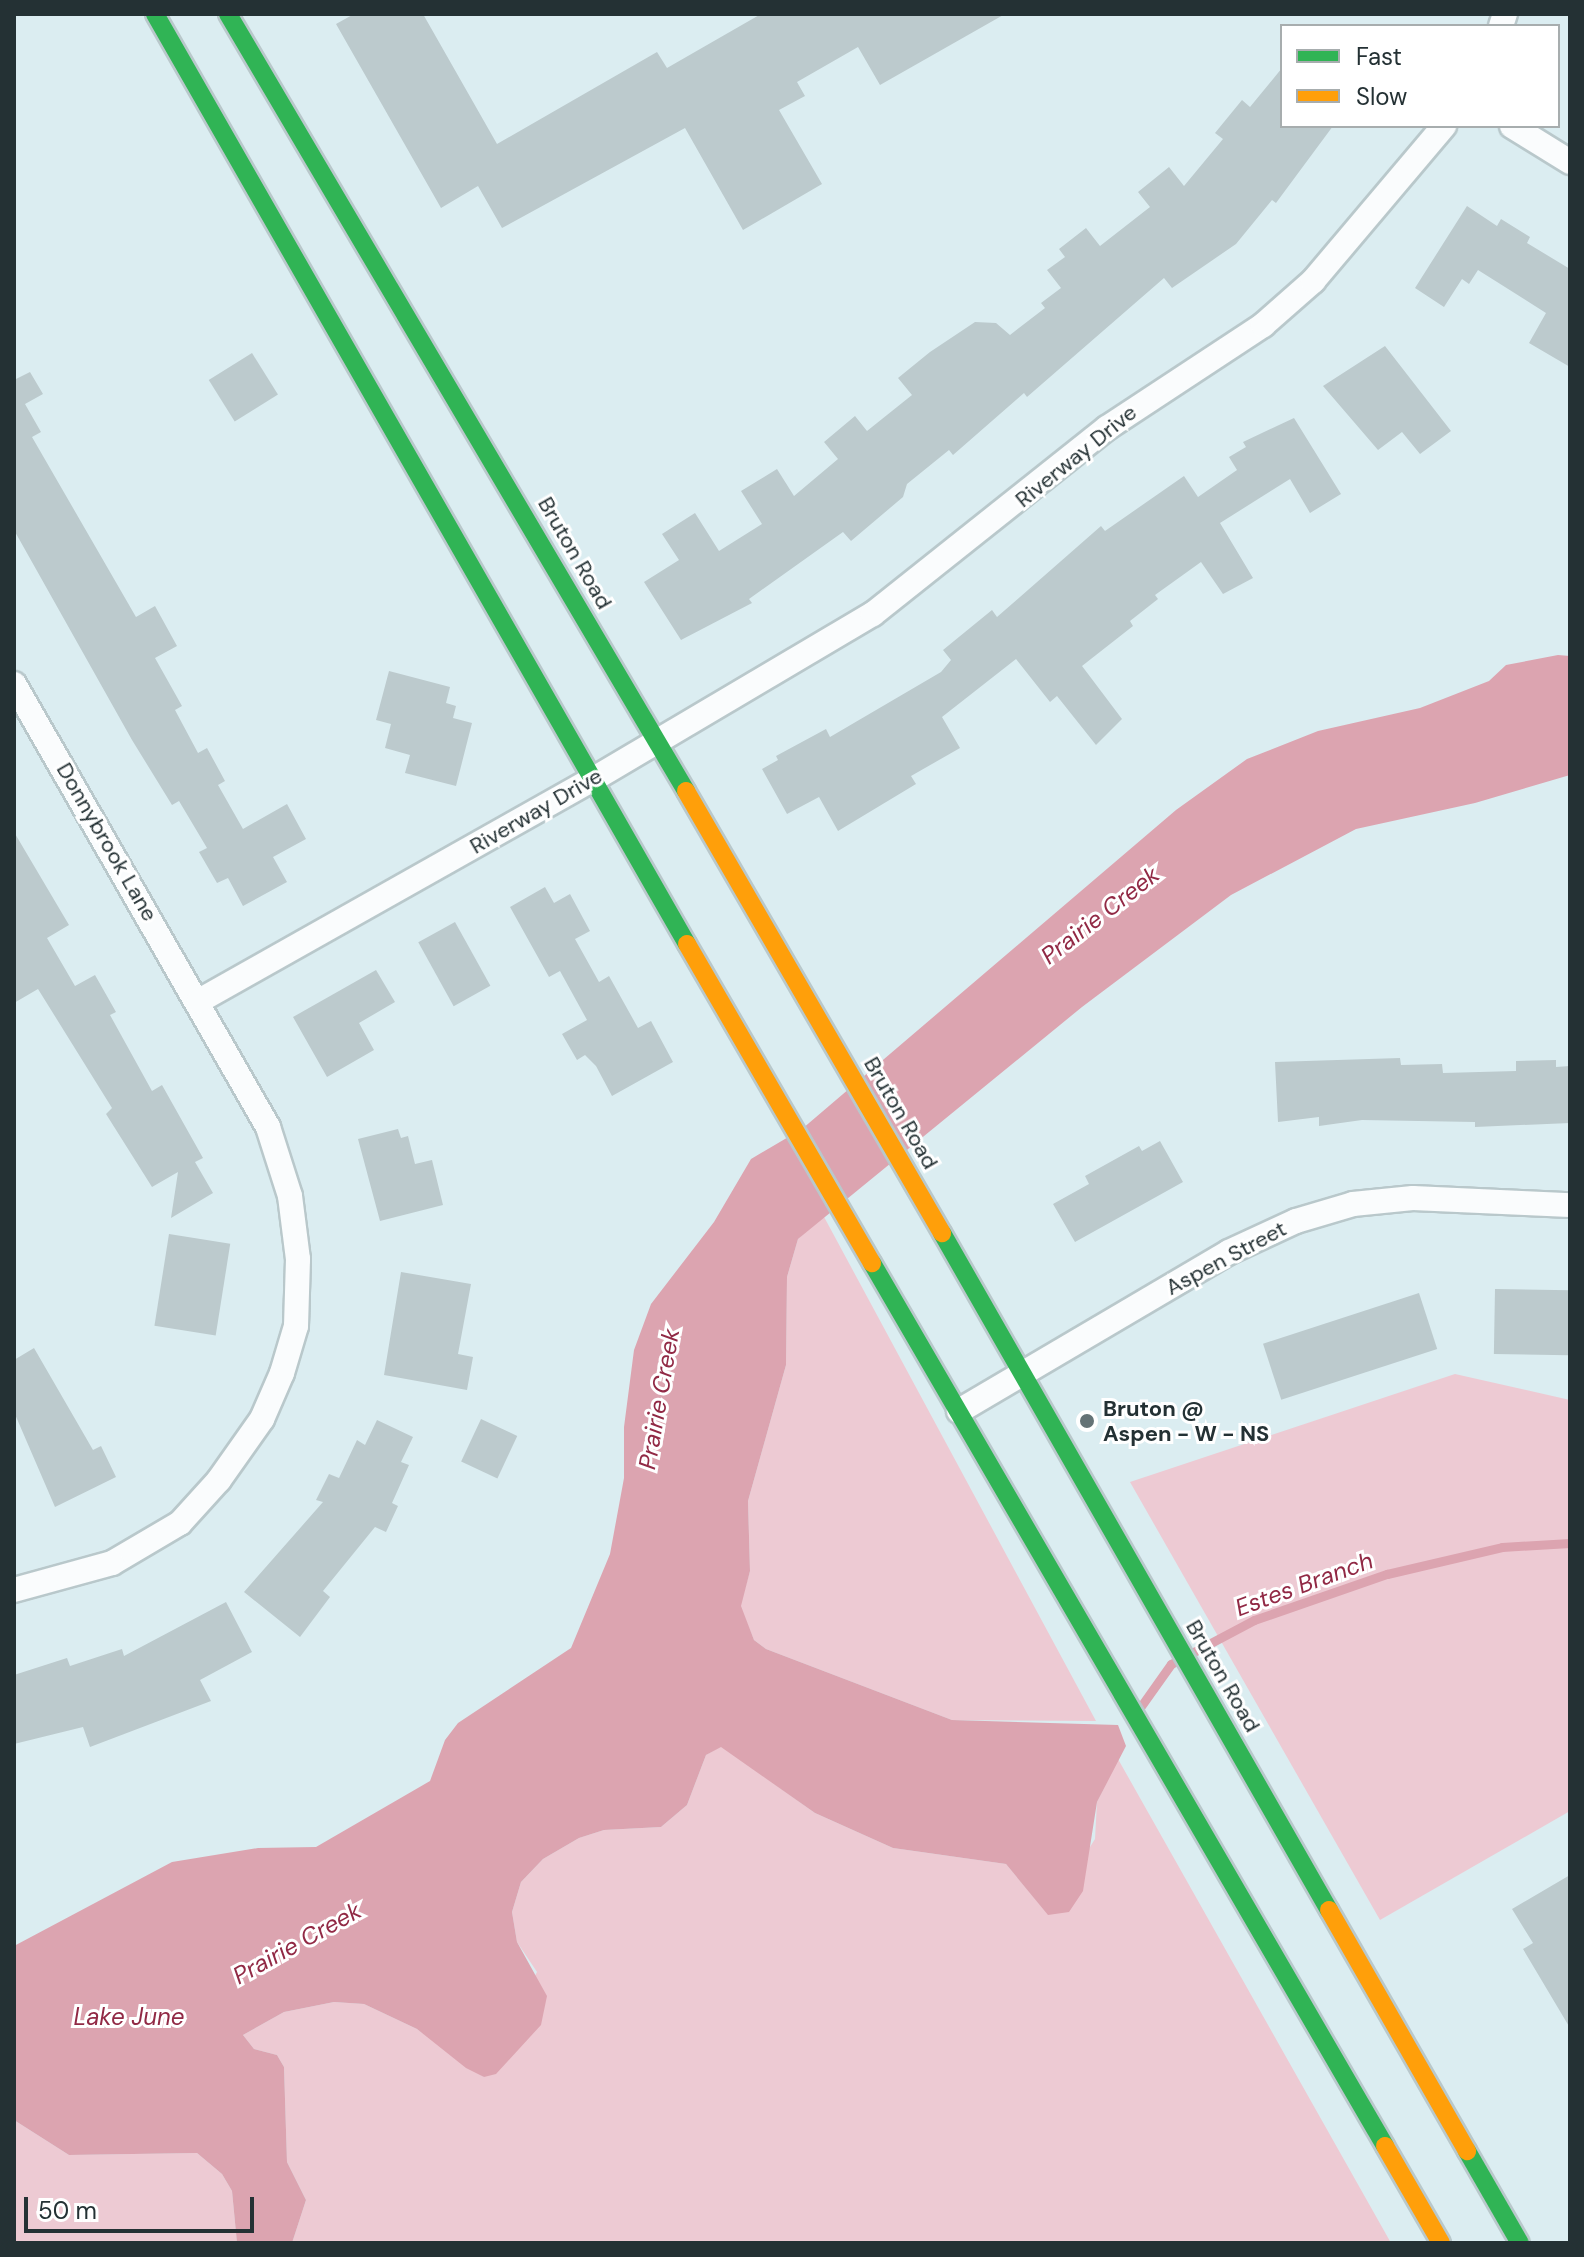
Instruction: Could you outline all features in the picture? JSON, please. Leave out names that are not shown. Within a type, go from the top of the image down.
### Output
[{"type":"main road","points":[[155,14],[592,780],[1441,2243]]},
{"type":"main road","name":"Bruton Road","points":[[228,14],[815,1012],[1520,2243]]},
{"type":"street","name":"Riverway Drive","points":[[199,1001],[592,780],[873,614],[1107,428],[1263,325],[1313,281],[1442,128]]},
{"type":"street","points":[[1515,128],[1570,162]]},
{"type":"street","name":"Donnybrook Lane","points":[[14,684],[199,1001]]},
{"type":"street","points":[[14,1590],[112,1563],[180,1523],[219,1480],[262,1419],[282,1373],[296,1326],[298,1259],[290,1196],[268,1127],[199,1001]]},
{"type":"street","name":"Aspen Street","points":[[959,1411],[1229,1252],[1296,1221],[1353,1204],[1413,1198],[1570,1205]]},
{"type":"shaded area","points":[[823,1215],[1096,1721],[952,1720],[766,1649],[754,1640],[740,1606],[750,1571],[748,1501],[786,1365],[787,1277],[798,1239]]},
{"type":"shaded area","points":[[1455,1374],[1570,1400],[1570,1811],[1380,1920],[1130,1482]]},
{"type":"shaded area","points":[[721,1746],[815,1813],[893,1848],[1006,1864],[1048,1914],[1095,1839],[1097,1802],[1118,1759],[1391,2243],[292,2243],[306,2200],[287,2162],[284,2067],[277,2055],[254,2049],[243,2035],[284,2012],[334,2002],[364,2004],[417,2029],[484,2077],[537,1972],[517,1942],[512,1912],[521,1882],[543,1859],[579,1838],[604,1830],[661,1827],[687,1805],[706,1755]]},
{"type":"shaded area","points":[[14,2120],[69,2155],[197,2153],[222,2174],[232,2191],[237,2243],[14,2243]]},
{"type":"water","name":"Lake June","points":[[1558,655],[1570,656],[1570,775],[1475,803],[1356,829],[1231,895],[1082,1007],[798,1239],[787,1277],[786,1365],[748,1501],[750,1571],[741,1606],[754,1640],[766,1649],[952,1720],[1118,1725],[1126,1746],[1097,1802],[1083,1891],[1069,1912],[1048,1915],[1006,1864],[893,1848],[815,1813],[721,1747],[706,1755],[687,1805],[661,1827],[604,1830],[579,1838],[543,1859],[521,1882],[512,1912],[517,1942],[547,1996],[541,2025],[496,2074],[484,2077],[466,2068],[417,2029],[364,2004],[334,2002],[284,2012],[243,2035],[254,2049],[277,2055],[284,2067],[287,2162],[306,2200],[292,2243],[237,2243],[232,2191],[222,2174],[197,2153],[69,2155],[14,2120],[14,1946],[172,1862],[258,1848],[316,1847],[430,1781],[445,1740],[458,1723],[571,1648],[610,1554],[624,1478],[624,1427],[634,1350],[651,1304],[714,1222],[751,1159],[802,1129],[1176,810],[1247,759],[1318,731],[1420,708],[1489,681],[1506,665]]},
{"type":"building","points":[[354,14],[423,14],[497,144],[657,52],[667,68],[761,14],[1005,14],[880,85],[858,47],[797,82],[805,96],[779,110],[822,184],[743,230],[685,128],[502,228],[478,186],[441,208],[336,24]]},
{"type":"building","points":[[1280,70],[1280,128],[1332,128],[1276,203],[1272,200],[1236,244],[1172,288],[1164,278],[1027,397],[1024,393],[953,455],[949,450],[907,484],[903,497],[851,541],[843,532],[749,599],[752,603],[681,640],[644,582],[679,560],[662,534],[695,513],[719,551],[762,524],[741,491],[777,469],[794,496],[838,459],[824,442],[855,416],[867,431],[912,395],[898,378],[930,352],[975,322],[996,323],[1010,335],[1045,308],[1041,303],[1061,288],[1047,270],[1065,257],[1059,249],[1086,228],[1100,246],[1150,207],[1138,192],[1169,167],[1184,186],[1223,139],[1215,133],[1242,100],[1250,107]]},
{"type":"building","points":[[1467,206],[1497,226],[1501,219],[1530,237],[1527,243],[1570,269],[1570,367],[1529,343],[1546,313],[1478,270],[1469,284],[1462,279],[1444,307],[1415,288]]},
{"type":"building","points":[[1385,346],[1451,431],[1420,454],[1402,432],[1378,450],[1323,386]]},
{"type":"building","points":[[252,353],[278,395],[235,422],[209,380]]},
{"type":"building","points":[[30,372],[43,394],[25,404],[41,432],[32,437],[136,617],[155,606],[177,646],[155,658],[182,706],[175,710],[198,753],[207,748],[225,781],[218,785],[243,829],[287,804],[306,839],[273,857],[287,882],[243,906],[228,878],[217,883],[199,852],[207,848],[179,801],[172,805],[132,740],[14,530],[14,380]]},
{"type":"building","points":[[1294,418],[1341,494],[1310,513],[1290,479],[1220,523],[1253,578],[1223,594],[1201,562],[1155,595],[1158,599],[1130,621],[1133,626],[1082,666],[1122,719],[1096,745],[1057,696],[1050,702],[1016,659],[942,717],[960,748],[911,776],[916,784],[838,831],[819,797],[787,814],[762,769],[778,760],[776,756],[826,729],[830,737],[941,672],[951,660],[943,650],[992,610],[997,617],[1101,526],[1105,531],[1184,476],[1198,497],[1237,470],[1229,457],[1246,447],[1243,442]]},
{"type":"building","points":[[389,671],[450,687],[446,703],[456,706],[453,718],[472,723],[456,786],[405,773],[410,755],[385,748],[391,724],[376,720]]},
{"type":"building","points":[[14,832],[69,925],[47,938],[75,986],[95,975],[116,1012],[110,1015],[152,1091],[162,1085],[203,1158],[195,1162],[213,1193],[171,1218],[178,1172],[152,1187],[106,1114],[112,1108],[38,989],[14,1003]]},
{"type":"building","points":[[545,887],[554,903],[570,894],[590,931],[575,939],[599,982],[609,976],[638,1028],[651,1021],[673,1062],[612,1096],[596,1066],[585,1055],[577,1060],[562,1034],[587,1020],[560,971],[549,977],[510,907]]},
{"type":"building","points":[[455,922],[490,986],[454,1006],[418,942]]},
{"type":"building","points":[[376,970],[395,1002],[359,1023],[374,1050],[327,1077],[293,1017]]},
{"type":"building","points":[[1400,1058],[1401,1065],[1442,1064],[1443,1073],[1516,1071],[1516,1061],[1556,1060],[1556,1067],[1570,1066],[1570,1123],[1475,1127],[1475,1122],[1362,1120],[1319,1126],[1319,1117],[1278,1122],[1275,1062]]},
{"type":"building","points":[[398,1129],[401,1138],[408,1136],[415,1164],[432,1160],[443,1205],[380,1221],[358,1139]]},
{"type":"building","points":[[1160,1141],[1183,1182],[1075,1242],[1053,1204],[1089,1184],[1085,1176],[1139,1146],[1142,1151]]},
{"type":"building","points":[[169,1234],[230,1244],[216,1336],[154,1326]]},
{"type":"building","points":[[401,1272],[471,1284],[458,1354],[473,1357],[467,1390],[384,1375]]},
{"type":"building","points":[[1495,1289],[1570,1290],[1569,1355],[1494,1354]]},
{"type":"building","points":[[1419,1293],[1437,1349],[1281,1400],[1263,1344]]},
{"type":"building","points":[[34,1348],[93,1450],[101,1446],[116,1477],[55,1507],[14,1412],[14,1360]]},
{"type":"building","points":[[481,1419],[517,1436],[497,1479],[461,1462]]},
{"type":"building","points":[[377,1420],[413,1437],[401,1462],[409,1465],[392,1503],[398,1506],[386,1532],[375,1527],[323,1591],[330,1597],[300,1637],[244,1592],[323,1502],[316,1500],[329,1474],[339,1478],[357,1440],[365,1445]]},
{"type":"building","points":[[226,1602],[252,1652],[200,1680],[211,1701],[90,1747],[83,1727],[14,1744],[14,1675],[67,1658],[70,1666],[122,1649],[124,1656]]},
{"type":"building","points":[[1570,1875],[1570,2028],[1523,1949],[1533,1943],[1512,1909]]},
{"type":"waterway","name":"Estes Branch","points":[[1139,1709],[1171,1664],[1254,1620],[1387,1574],[1502,1547],[1570,1543]]},
{"type":"traffic: fast","points":[[155,14],[687,944]]},
{"type":"traffic: fast","points":[[228,14],[686,791]]},
{"type":"traffic: fast","points":[[942,1233],[1329,1910]]},
{"type":"traffic: fast","points":[[872,1263],[1385,2146]]},
{"type":"traffic: fast","points":[[1467,2151],[1520,2243]]},
{"type":"traffic: slow","points":[[686,791],[942,1233]]},
{"type":"traffic: slow","points":[[687,944],[872,1263]]},
{"type":"traffic: slow","points":[[1329,1910],[1467,2151]]},
{"type":"traffic: slow","points":[[1385,2146],[1441,2243]]},
{"type":"place","name":"Bruton @ Aspen - W - NS","points":[[1087,1421]]},
{"type":"water label","name":"Prairie Creek","points":[[1100,915]]},
{"type":"water label","name":"Prairie Creek","points":[[659,1399]]},
{"type":"water label","name":"Prairie Creek","points":[[297,1943]]}]
